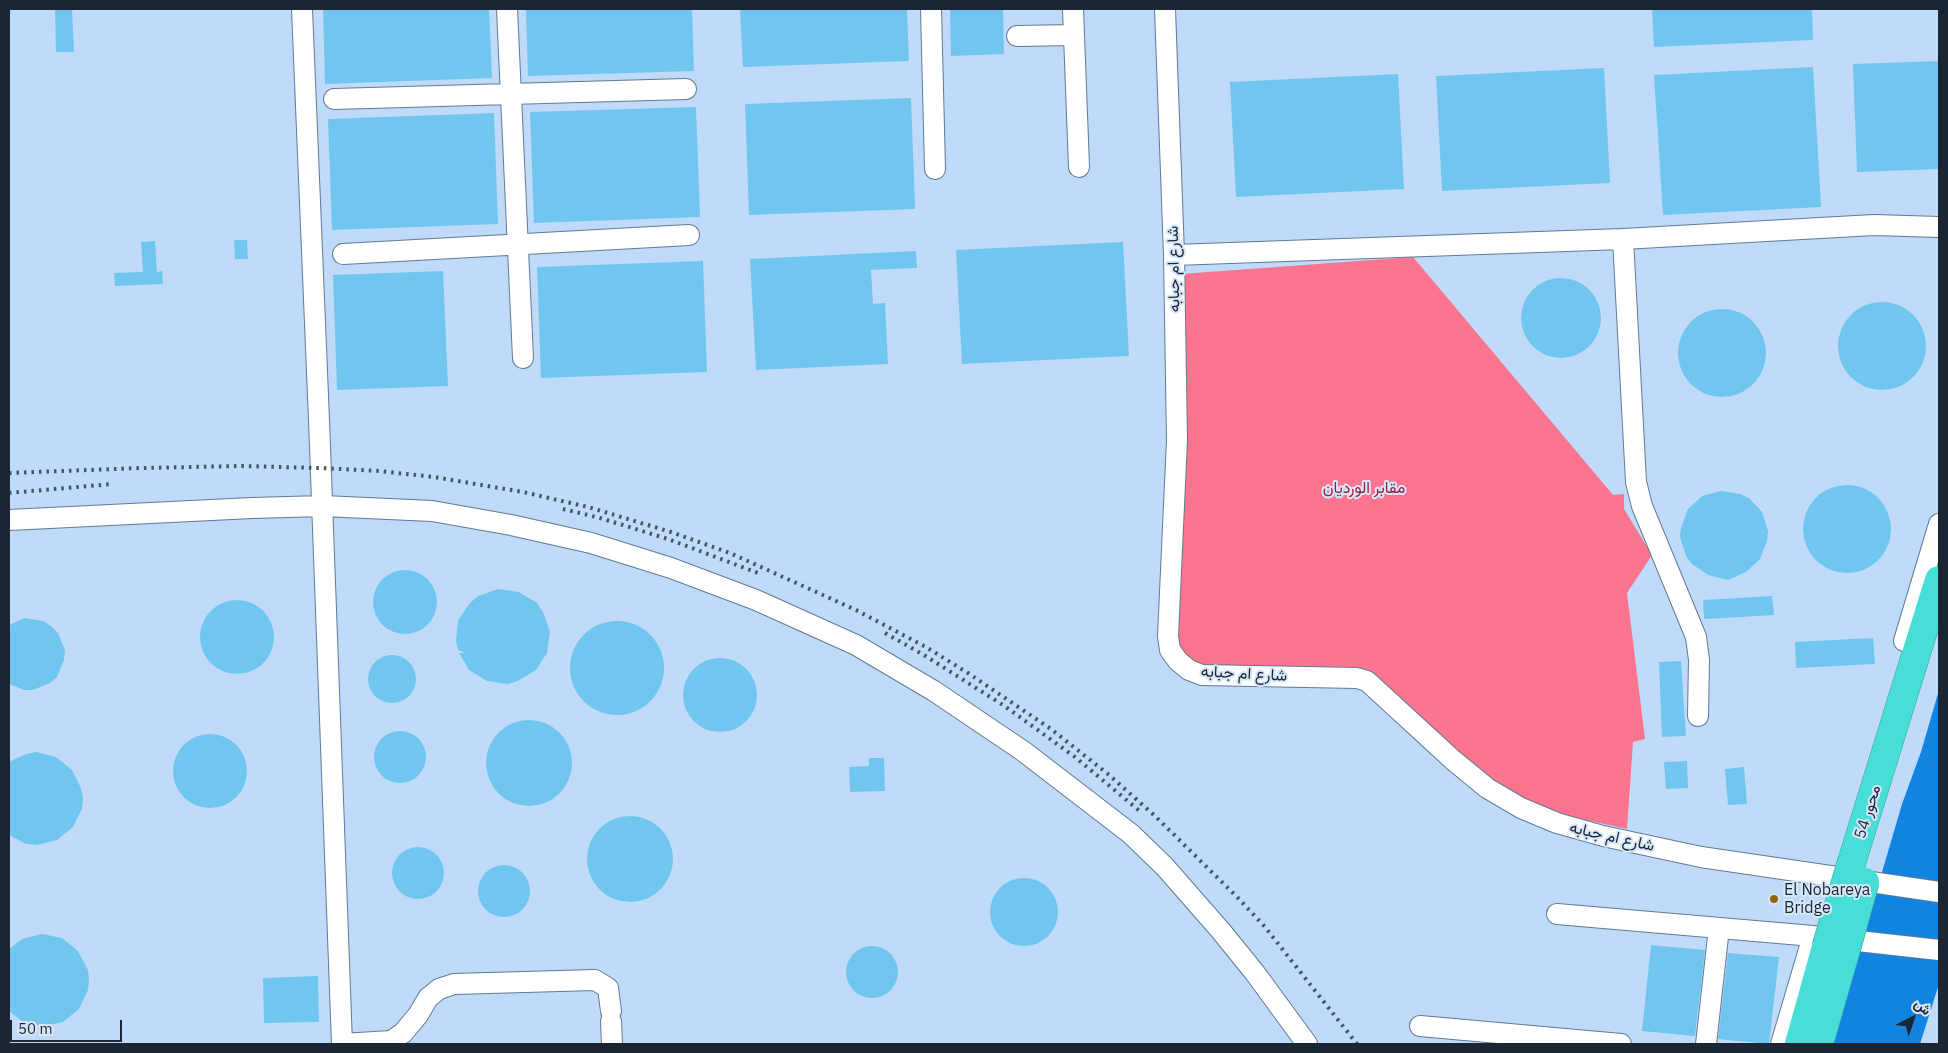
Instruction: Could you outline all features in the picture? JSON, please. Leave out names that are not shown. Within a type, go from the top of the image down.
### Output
[{"type":"highway","name":"محور 54","points":[[1868,871],[1939,580]]},
{"type":"highway","name":"محور 54","points":[[1798,1044],[1868,871],[1939,644]]},
{"type":"highway","name":"محور 54","points":[[1819,1044],[1837,944]]},
{"type":"street","points":[[302,9],[323,506],[342,1044],[391,1042],[403,1033],[428,998],[440,989],[454,984],[595,980],[608,988],[612,1044]]},
{"type":"street","points":[[506,9],[523,358]]},
{"type":"street","points":[[931,9],[935,169]]},
{"type":"street","points":[[1074,9],[1079,167]]},
{"type":"street","name":"شارع ام جبابه","points":[[1165,9],[1174,256],[1178,440],[1168,636],[1170,650],[1178,662],[1189,670],[1202,675],[1357,678],[1367,681],[1453,760],[1487,788],[1521,808],[1557,823],[1604,836],[1701,856],[1868,871],[1939,892]]},
{"type":"street","points":[[1017,36],[1074,35]]},
{"type":"street","points":[[334,99],[686,89]]},
{"type":"street","points":[[1174,256],[1622,239],[1874,225],[1939,227]]},
{"type":"street","points":[[343,254],[689,235]]},
{"type":"street","points":[[1622,239],[1636,482],[1642,506],[1696,637],[1699,660],[1698,716]]},
{"type":"street","points":[[9,520],[323,506],[432,511],[511,525],[592,543],[716,584],[792,615],[856,645],[968,713],[1023,751],[1131,834],[1165,866],[1221,932],[1255,973],[1307,1044]]},
{"type":"street","points":[[1904,642],[1939,524]]},
{"type":"street","points":[[1557,914],[1720,928],[1837,944],[1939,950]]},
{"type":"street","points":[[1706,1044],[1720,928]]},
{"type":"street","points":[[1781,1044],[1837,944]]},
{"type":"street","points":[[1420,1026],[1621,1044]]},
{"type":"green space","name":"مقابر الورديان","points":[[1413,257],[1613,495],[1624,494],[1624,509],[1652,555],[1627,593],[1645,739],[1633,742],[1627,829],[1568,816],[1526,800],[1489,778],[1442,742],[1372,674],[1200,665],[1192,662],[1177,648],[1181,274]]},
{"type":"water","points":[[1939,690],[1939,984],[1920,1044],[1829,1044],[1850,981],[1902,804],[1921,752]]},
{"type":"building","points":[[55,9],[72,9],[74,52],[56,52]]},
{"type":"building","points":[[323,9],[489,9],[492,78],[325,84]]},
{"type":"building","points":[[526,9],[692,9],[694,71],[528,76]]},
{"type":"building","points":[[740,9],[907,9],[909,61],[743,67]]},
{"type":"building","points":[[950,9],[1003,9],[1004,54],[951,56]]},
{"type":"building","points":[[1652,9],[1812,9],[1813,40],[1654,47]]},
{"type":"building","points":[[1939,61],[1939,169],[1857,172],[1853,64]]},
{"type":"building","points":[[1813,67],[1821,207],[1663,215],[1654,75]]},
{"type":"building","points":[[1604,68],[1610,183],[1442,191],[1436,76]]},
{"type":"building","points":[[1398,74],[1404,189],[1236,197],[1230,82]]},
{"type":"building","points":[[911,98],[915,209],[749,215],[745,104]]},
{"type":"building","points":[[696,107],[700,217],[534,223],[530,112]]},
{"type":"building","points":[[494,113],[498,224],[332,230],[328,119]]},
{"type":"building","points":[[234,240],[247,240],[248,259],[235,259]]},
{"type":"building","points":[[155,241],[157,272],[162,271],[163,284],[115,286],[114,273],[143,272],[141,242]]},
{"type":"building","points":[[1123,242],[1129,356],[962,364],[956,250]]},
{"type":"building","points":[[916,251],[917,268],[871,270],[873,304],[885,303],[888,364],[756,370],[750,259]]},
{"type":"building","points":[[703,261],[707,372],[541,378],[537,267]]},
{"type":"building","points":[[443,271],[448,386],[337,390],[333,275]]},
{"type":"building","points":[[1561,278],[1576,281],[1589,290],[1598,303],[1601,318],[1598,333],[1589,346],[1576,355],[1561,358],[1546,355],[1533,346],[1524,333],[1521,318],[1524,303],[1533,290],[1546,281]]},
{"type":"building","points":[[1882,302],[1899,306],[1913,315],[1922,329],[1926,346],[1922,363],[1913,377],[1899,386],[1882,390],[1865,386],[1851,377],[1842,363],[1838,346],[1842,329],[1851,315],[1865,306]]},
{"type":"building","points":[[1722,309],[1739,313],[1753,322],[1762,336],[1766,353],[1762,370],[1753,384],[1739,393],[1722,397],[1705,393],[1691,384],[1682,370],[1678,353],[1682,336],[1691,322],[1705,313]]},
{"type":"building","points":[[1847,485],[1864,489],[1878,498],[1887,512],[1891,529],[1887,546],[1878,560],[1864,569],[1847,573],[1830,569],[1816,560],[1807,546],[1803,529],[1807,512],[1816,498],[1830,489]]},
{"type":"building","points":[[1721,491],[1740,494],[1749,498],[1762,512],[1768,531],[1767,541],[1760,559],[1746,572],[1728,580],[1708,575],[1692,564],[1686,556],[1680,537],[1681,528],[1688,509],[1702,496]]},
{"type":"building","points":[[405,570],[417,572],[428,579],[435,590],[437,602],[435,614],[428,625],[417,632],[405,634],[393,632],[382,625],[375,614],[373,602],[375,590],[382,579],[393,572]]},
{"type":"building","points":[[498,589],[519,592],[537,603],[543,612],[550,632],[547,653],[536,670],[518,681],[508,684],[487,681],[469,670],[459,653],[465,653],[458,650],[456,641],[458,620],[470,603],[478,596]]},
{"type":"building","points":[[1772,596],[1774,615],[1704,619],[1703,600]]},
{"type":"building","points":[[230,600],[244,600],[258,606],[268,616],[274,630],[272,651],[258,668],[244,674],[230,674],[216,668],[206,658],[200,644],[200,630],[206,616],[216,606]]},
{"type":"building","points":[[25,618],[43,621],[51,626],[58,633],[65,650],[64,660],[57,677],[50,683],[33,690],[24,690],[9,684],[9,625]]},
{"type":"building","points":[[617,621],[635,624],[650,635],[661,650],[664,668],[661,686],[650,701],[635,712],[617,715],[599,712],[584,701],[573,686],[570,668],[573,650],[584,635],[599,624]]},
{"type":"building","points":[[1873,638],[1875,664],[1796,668],[1795,642]]},
{"type":"building","points":[[392,655],[401,657],[409,662],[414,670],[416,679],[414,688],[409,696],[401,701],[392,703],[383,701],[375,696],[370,688],[368,679],[370,670],[375,662],[383,657]]},
{"type":"building","points":[[720,658],[741,664],[751,674],[757,695],[751,716],[741,726],[720,732],[699,726],[689,716],[683,695],[689,674],[699,664]]},
{"type":"building","points":[[1681,661],[1686,736],[1662,737],[1659,662]]},
{"type":"building","points":[[529,720],[546,723],[560,732],[569,746],[572,763],[569,780],[560,794],[546,803],[529,806],[512,803],[498,794],[489,780],[486,763],[489,746],[498,732],[512,723]]},
{"type":"building","points":[[395,731],[405,731],[419,738],[426,752],[426,762],[419,776],[405,783],[395,783],[385,779],[378,772],[374,762],[374,752],[378,742],[385,735]]},
{"type":"building","points":[[203,734],[217,734],[231,740],[241,750],[247,764],[245,785],[231,802],[217,808],[203,808],[189,802],[179,792],[173,778],[173,764],[179,750],[189,740]]},
{"type":"building","points":[[36,752],[56,757],[72,770],[81,788],[83,798],[82,809],[73,827],[57,840],[37,845],[26,844],[9,835],[9,762],[26,754]]},
{"type":"building","points":[[869,758],[884,758],[885,791],[850,792],[849,767],[869,766]]},
{"type":"building","points":[[1687,761],[1688,788],[1666,789],[1664,762]]},
{"type":"building","points":[[1744,767],[1747,804],[1728,805],[1725,769]]},
{"type":"building","points":[[622,816],[638,816],[647,819],[661,828],[670,842],[673,859],[670,876],[661,890],[647,899],[638,902],[622,902],[606,895],[594,883],[587,867],[587,851],[594,835],[606,823]]},
{"type":"building","points":[[413,847],[423,847],[437,854],[444,868],[444,878],[437,892],[423,899],[413,899],[403,895],[396,888],[392,878],[392,868],[396,858],[403,851]]},
{"type":"building","points":[[499,865],[509,865],[523,872],[530,886],[530,896],[523,910],[509,917],[499,917],[489,913],[482,906],[478,896],[478,886],[482,876],[489,869]]},
{"type":"building","points":[[1024,878],[1037,881],[1048,888],[1055,899],[1058,912],[1055,925],[1048,936],[1037,943],[1024,946],[1011,943],[1000,936],[993,925],[990,912],[993,899],[1000,888],[1011,881]]},
{"type":"building","points":[[42,934],[62,938],[78,951],[88,970],[89,980],[88,990],[79,1009],[63,1022],[43,1026],[23,1022],[9,1011],[9,949],[22,939]]},
{"type":"building","points":[[1651,945],[1705,950],[1695,1036],[1642,1031]]},
{"type":"building","points":[[867,946],[877,946],[891,953],[898,967],[898,977],[891,991],[877,998],[867,998],[857,994],[850,987],[846,977],[846,967],[850,957],[857,950]]},
{"type":"building","points":[[1728,953],[1779,957],[1769,1044],[1718,1039]]},
{"type":"building","points":[[318,976],[319,1022],[264,1023],[263,978]]},
{"type":"railway","points":[[9,473],[242,466],[379,471],[434,477],[523,492],[588,507],[671,532],[730,553],[856,610],[926,647],[1051,729],[1108,774],[1154,815],[1238,898],[1265,927],[1357,1044]]},
{"type":"railway","points":[[9,493],[112,484]]},
{"type":"railway","points":[[563,509],[600,518],[668,539],[758,573]]},
{"type":"railway","points":[[885,633],[924,655],[1006,707],[1075,757],[1142,813]]},
{"type":"place","name":"El Nobareya Bridge","points":[[1774,899]]}]
